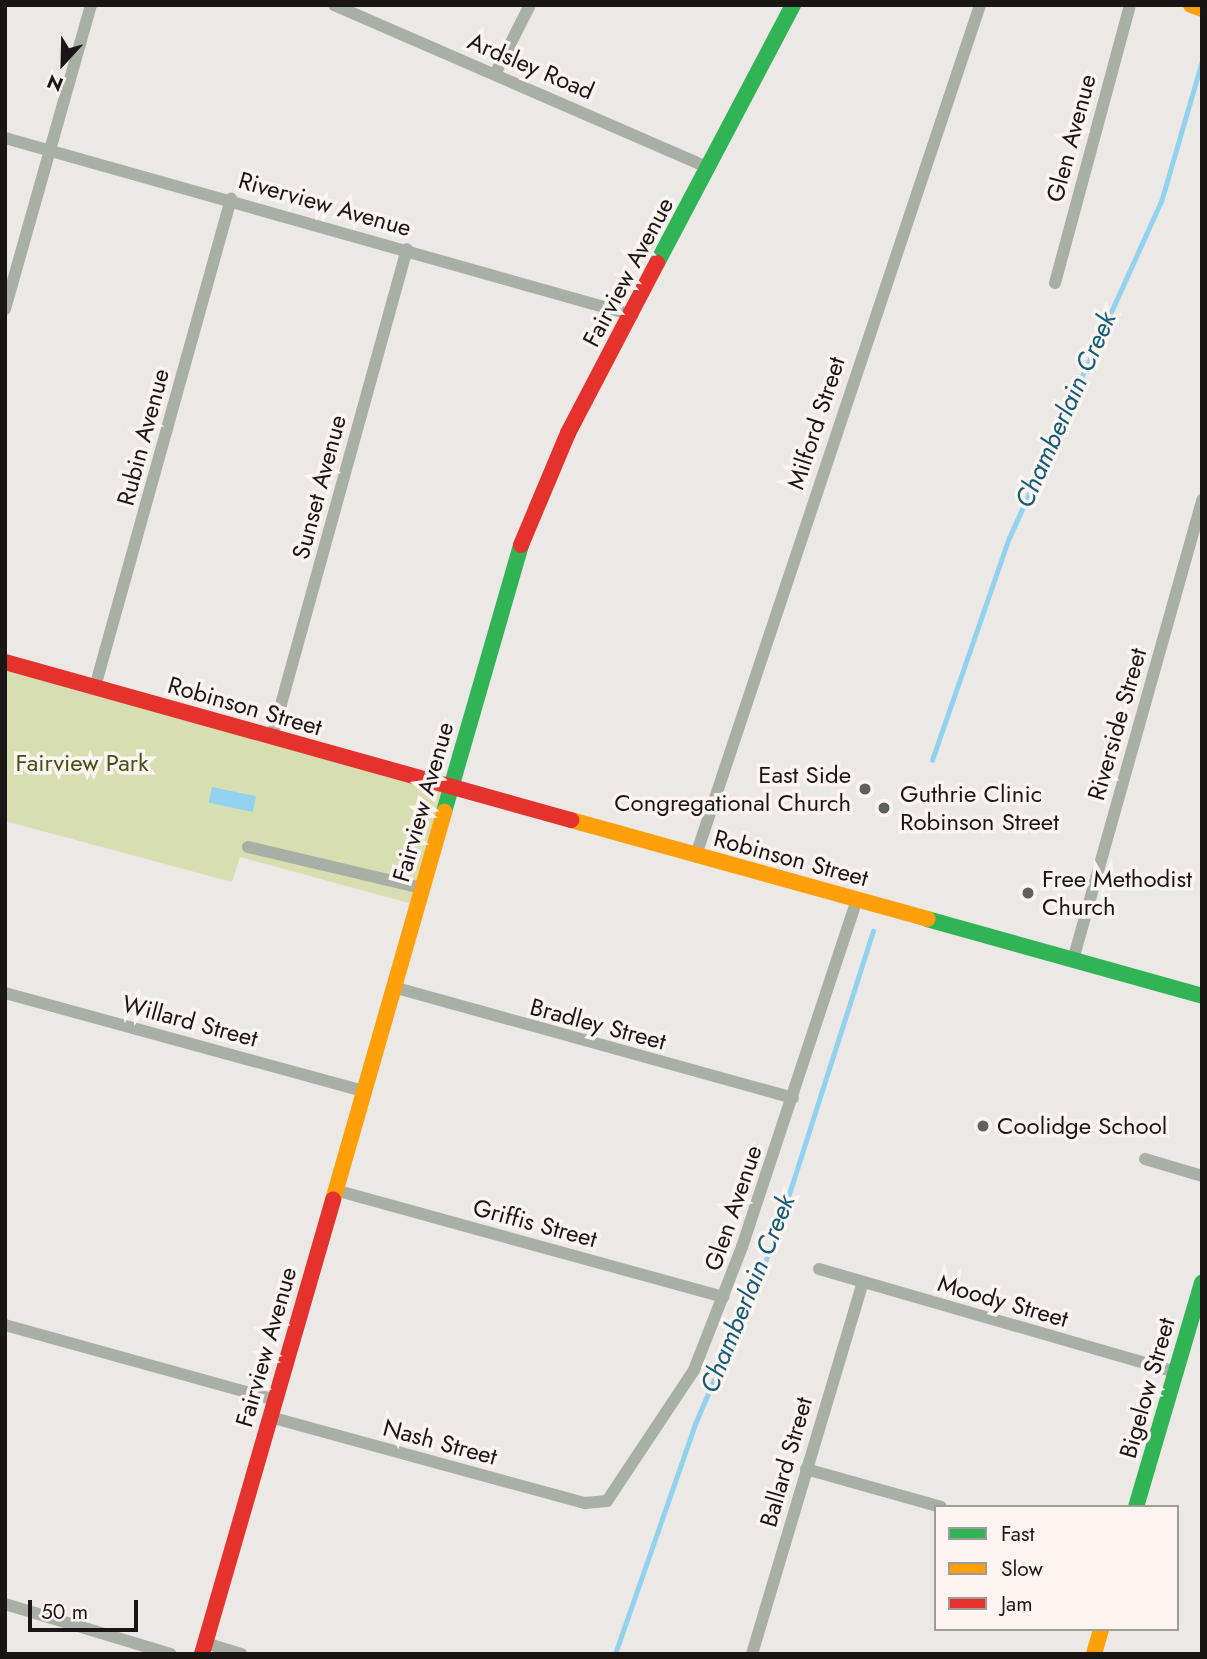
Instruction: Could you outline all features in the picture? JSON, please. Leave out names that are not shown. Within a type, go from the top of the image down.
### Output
[{"type":"street","points":[[5,309],[91,5]]},
{"type":"street","name":"Ardsley Road","points":[[334,5],[709,168]]},
{"type":"street","points":[[495,75],[530,5]]},
{"type":"street","name":"Fairview Avenue","points":[[203,1649],[421,888],[537,501],[793,5]]},
{"type":"street","name":"Milford Street","points":[[696,855],[980,5]]},
{"type":"street","name":"Glen Avenue","points":[[1055,283],[1130,5]]},
{"type":"street","points":[[1191,5],[1202,9]]},
{"type":"street","name":"Riverview Avenue","points":[[5,138],[231,198],[632,314]]},
{"type":"street","name":"Rubin Avenue","points":[[96,687],[231,198]]},
{"type":"street","name":"Sunset Avenue","points":[[272,737],[407,249]]},
{"type":"street","name":"Riverside Street","points":[[1073,960],[1202,500]]},
{"type":"street","name":"Robinson Street","points":[[5,662],[1202,996]]},
{"type":"street","points":[[248,847],[421,888]]},
{"type":"street","name":"Glen Avenue","points":[[599,1503],[614,1494],[694,1370],[724,1297],[793,1098],[857,900]]},
{"type":"street","name":"Bradley Street","points":[[393,988],[793,1098]]},
{"type":"street","name":"Willard Street","points":[[5,993],[363,1091]]},
{"type":"street","points":[[1146,1159],[1202,1176]]},
{"type":"street","name":"Griffis Street","points":[[335,1190],[724,1297]]},
{"type":"street","name":"Moody Street","points":[[819,1269],[1175,1372]]},
{"type":"street","name":"Ballard Street","points":[[752,1654],[863,1282]]},
{"type":"street","name":"Bigelow Street","points":[[1137,1505],[1202,1283]]},
{"type":"street","points":[[5,1325],[275,1399]]},
{"type":"street","name":"Nash Street","points":[[270,1417],[599,1503]]},
{"type":"street","points":[[806,1469],[934,1505]]},
{"type":"street","points":[[5,1604],[171,1654]]},
{"type":"street","points":[[1094,1654],[1100,1631]]},
{"type":"street","points":[[203,1649],[241,1654]]},
{"type":"green space","name":"Fairview Park","points":[[5,662],[451,787],[416,905],[240,857],[232,882],[5,821]]},
{"type":"water","points":[[212,787],[256,796],[253,812],[209,803]]},
{"type":"waterway","name":"Chamberlain Creek","points":[[932,760],[1009,538],[1161,202],[1202,61]]},
{"type":"waterway","name":"Chamberlain Creek","points":[[615,1654],[695,1424],[775,1238],[873,931]]},
{"type":"traffic: fast","points":[[657,263],[793,5]]},
{"type":"traffic: fast","points":[[444,812],[521,545]]},
{"type":"traffic: fast","points":[[927,919],[1202,996]]},
{"type":"traffic: fast","points":[[1137,1505],[1202,1283]]},
{"type":"traffic: slow","points":[[1191,5],[1202,9]]},
{"type":"traffic: slow","points":[[333,1200],[444,812]]},
{"type":"traffic: slow","points":[[571,820],[927,919]]},
{"type":"traffic: slow","points":[[1094,1654],[1100,1631]]},
{"type":"traffic: jam","points":[[521,545],[568,433],[657,263]]},
{"type":"traffic: jam","points":[[5,662],[571,820]]},
{"type":"traffic: jam","points":[[202,1654],[333,1200]]},
{"type":"place","name":"East Side Congregational Church","points":[[865,789]]},
{"type":"place","name":"Guthrie Clinic Robinson Street","points":[[884,808]]},
{"type":"place","name":"Free Methodist Church","points":[[1028,893]]},
{"type":"place","name":"Coolidge School","points":[[983,1126]]}]
